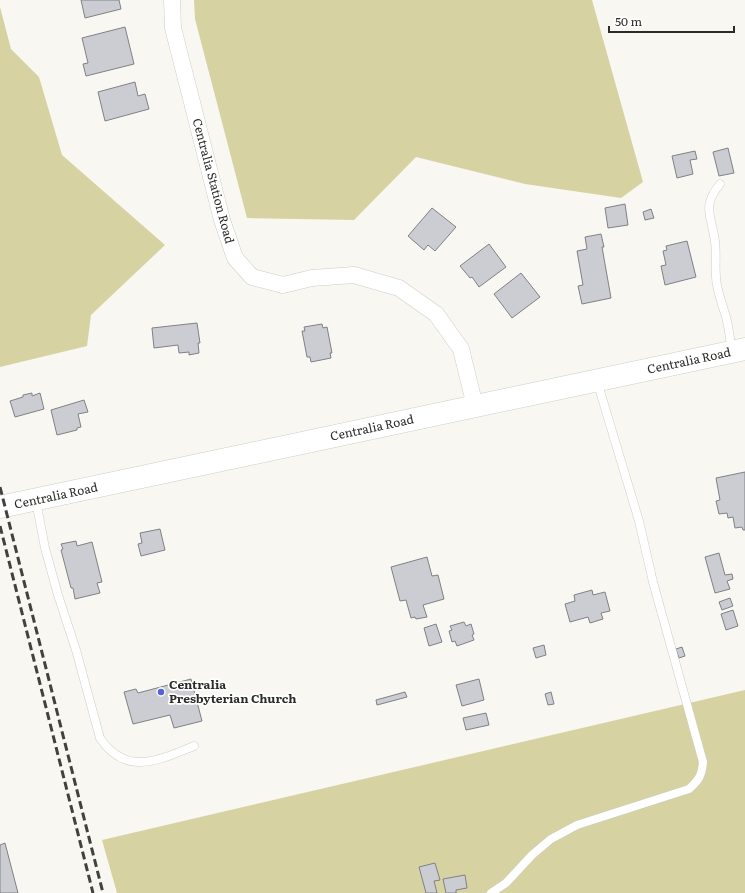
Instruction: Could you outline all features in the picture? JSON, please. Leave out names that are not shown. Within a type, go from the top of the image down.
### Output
[{"type":"main road","name":"Centralia Road","points":[[0,507],[739,350]]},
{"type":"street","name":"Centralia Station Road","points":[[172,0],[173,28],[222,220],[235,258],[252,277],[283,284],[312,278],[354,276],[399,288],[436,314],[461,349],[475,406]]},
{"type":"lane","points":[[720,184],[713,192],[710,201],[709,213],[715,242],[717,285],[727,319],[739,350]]},
{"type":"lane","points":[[492,893],[506,883],[532,855],[551,839],[577,825],[688,789],[697,782],[702,772],[703,762],[652,582],[639,521],[596,380]]},
{"type":"lane","points":[[36,500],[46,555],[76,650],[100,738],[107,749],[116,756],[127,761],[140,763],[168,757],[194,746]]},
{"type":"shaded area","points":[[194,0],[592,0],[643,182],[621,198],[525,184],[416,157],[354,220],[247,218],[195,19]]},
{"type":"shaded area","points":[[0,7],[11,49],[39,77],[62,155],[165,245],[91,315],[87,346],[0,367]]},
{"type":"shaded area","points":[[745,690],[745,893],[117,893],[102,840]]},
{"type":"building","points":[[81,0],[119,0],[121,9],[85,18]]},
{"type":"building","points":[[125,27],[134,64],[86,76],[83,64],[88,63],[82,38]]},
{"type":"building","points":[[135,82],[138,96],[145,94],[149,109],[105,121],[98,92]]},
{"type":"building","points":[[728,148],[734,173],[719,176],[713,152]]},
{"type":"building","points":[[695,151],[697,159],[690,160],[693,174],[677,178],[672,156]]},
{"type":"building","points":[[625,204],[628,225],[608,228],[605,208]]},
{"type":"building","points":[[432,208],[456,227],[435,251],[428,245],[424,250],[408,236]]},
{"type":"building","points":[[651,209],[654,218],[645,220],[643,212]]},
{"type":"building","points":[[601,234],[611,298],[582,304],[578,286],[583,285],[577,251],[587,249],[585,237]]},
{"type":"building","points":[[687,241],[696,277],[665,285],[661,266],[666,265],[663,251],[667,250],[666,246]]},
{"type":"building","points":[[489,244],[506,267],[479,287],[472,277],[470,278],[460,266]]},
{"type":"building","points":[[521,273],[540,297],[512,318],[494,294]]},
{"type":"building","points":[[197,323],[200,343],[198,343],[199,353],[189,355],[189,352],[179,353],[178,345],[154,348],[152,328]]},
{"type":"building","points":[[322,324],[323,328],[327,327],[332,353],[330,353],[331,358],[311,362],[310,357],[307,357],[302,331],[305,331],[304,327]]},
{"type":"building","points":[[32,393],[32,396],[40,393],[44,409],[15,417],[10,401]]},
{"type":"building","points":[[84,400],[88,412],[78,414],[81,427],[77,428],[77,430],[57,435],[51,410]]},
{"type":"building","points":[[745,472],[745,530],[743,530],[742,527],[735,528],[733,517],[728,518],[727,513],[719,514],[716,501],[720,500],[716,478]]},
{"type":"building","points":[[160,529],[165,550],[141,556],[138,544],[142,543],[140,533]]},
{"type":"building","points":[[76,541],[77,546],[92,542],[102,582],[97,583],[100,593],[75,599],[61,550],[63,549],[61,544]]},
{"type":"building","points":[[719,553],[725,575],[732,574],[733,579],[727,581],[730,589],[715,593],[705,557]]},
{"type":"building","points":[[427,557],[432,576],[438,575],[444,599],[423,605],[427,617],[416,619],[415,617],[411,618],[406,600],[400,601],[391,567]]},
{"type":"building","points":[[592,590],[593,595],[605,592],[610,611],[601,613],[603,619],[590,623],[588,617],[570,622],[565,604],[575,601],[574,595]]},
{"type":"building","points":[[730,598],[733,606],[722,610],[719,602]]},
{"type":"building","points":[[733,610],[738,626],[726,630],[721,614]]},
{"type":"building","points":[[464,622],[466,626],[471,624],[474,640],[457,646],[455,641],[452,642],[449,631],[452,630],[450,626]]},
{"type":"building","points":[[436,624],[442,642],[429,646],[424,628]]},
{"type":"building","points":[[544,645],[546,655],[536,658],[533,648]]},
{"type":"building","points":[[682,647],[685,656],[679,658],[676,649]]},
{"type":"building","points":[[191,679],[202,721],[174,728],[170,715],[133,724],[124,692],[136,689],[138,693]]},
{"type":"building","points":[[479,679],[484,700],[462,706],[456,685]]},
{"type":"building","points":[[405,692],[407,697],[377,705],[376,700]]},
{"type":"building","points":[[551,692],[554,704],[548,705],[545,694]]},
{"type":"building","points":[[486,713],[489,725],[466,730],[463,718]]},
{"type":"building","points":[[5,843],[18,893],[0,893],[0,845]]},
{"type":"building","points":[[435,863],[440,880],[434,881],[437,893],[426,893],[419,867]]},
{"type":"building","points":[[465,875],[467,888],[456,890],[456,893],[446,893],[443,879]]},
{"type":"railway","points":[[0,487],[103,893]]},
{"type":"railway","points":[[0,526],[93,893]]},
{"type":"place","name":"Centralia Presbyterian Church","points":[[161,692]]}]
